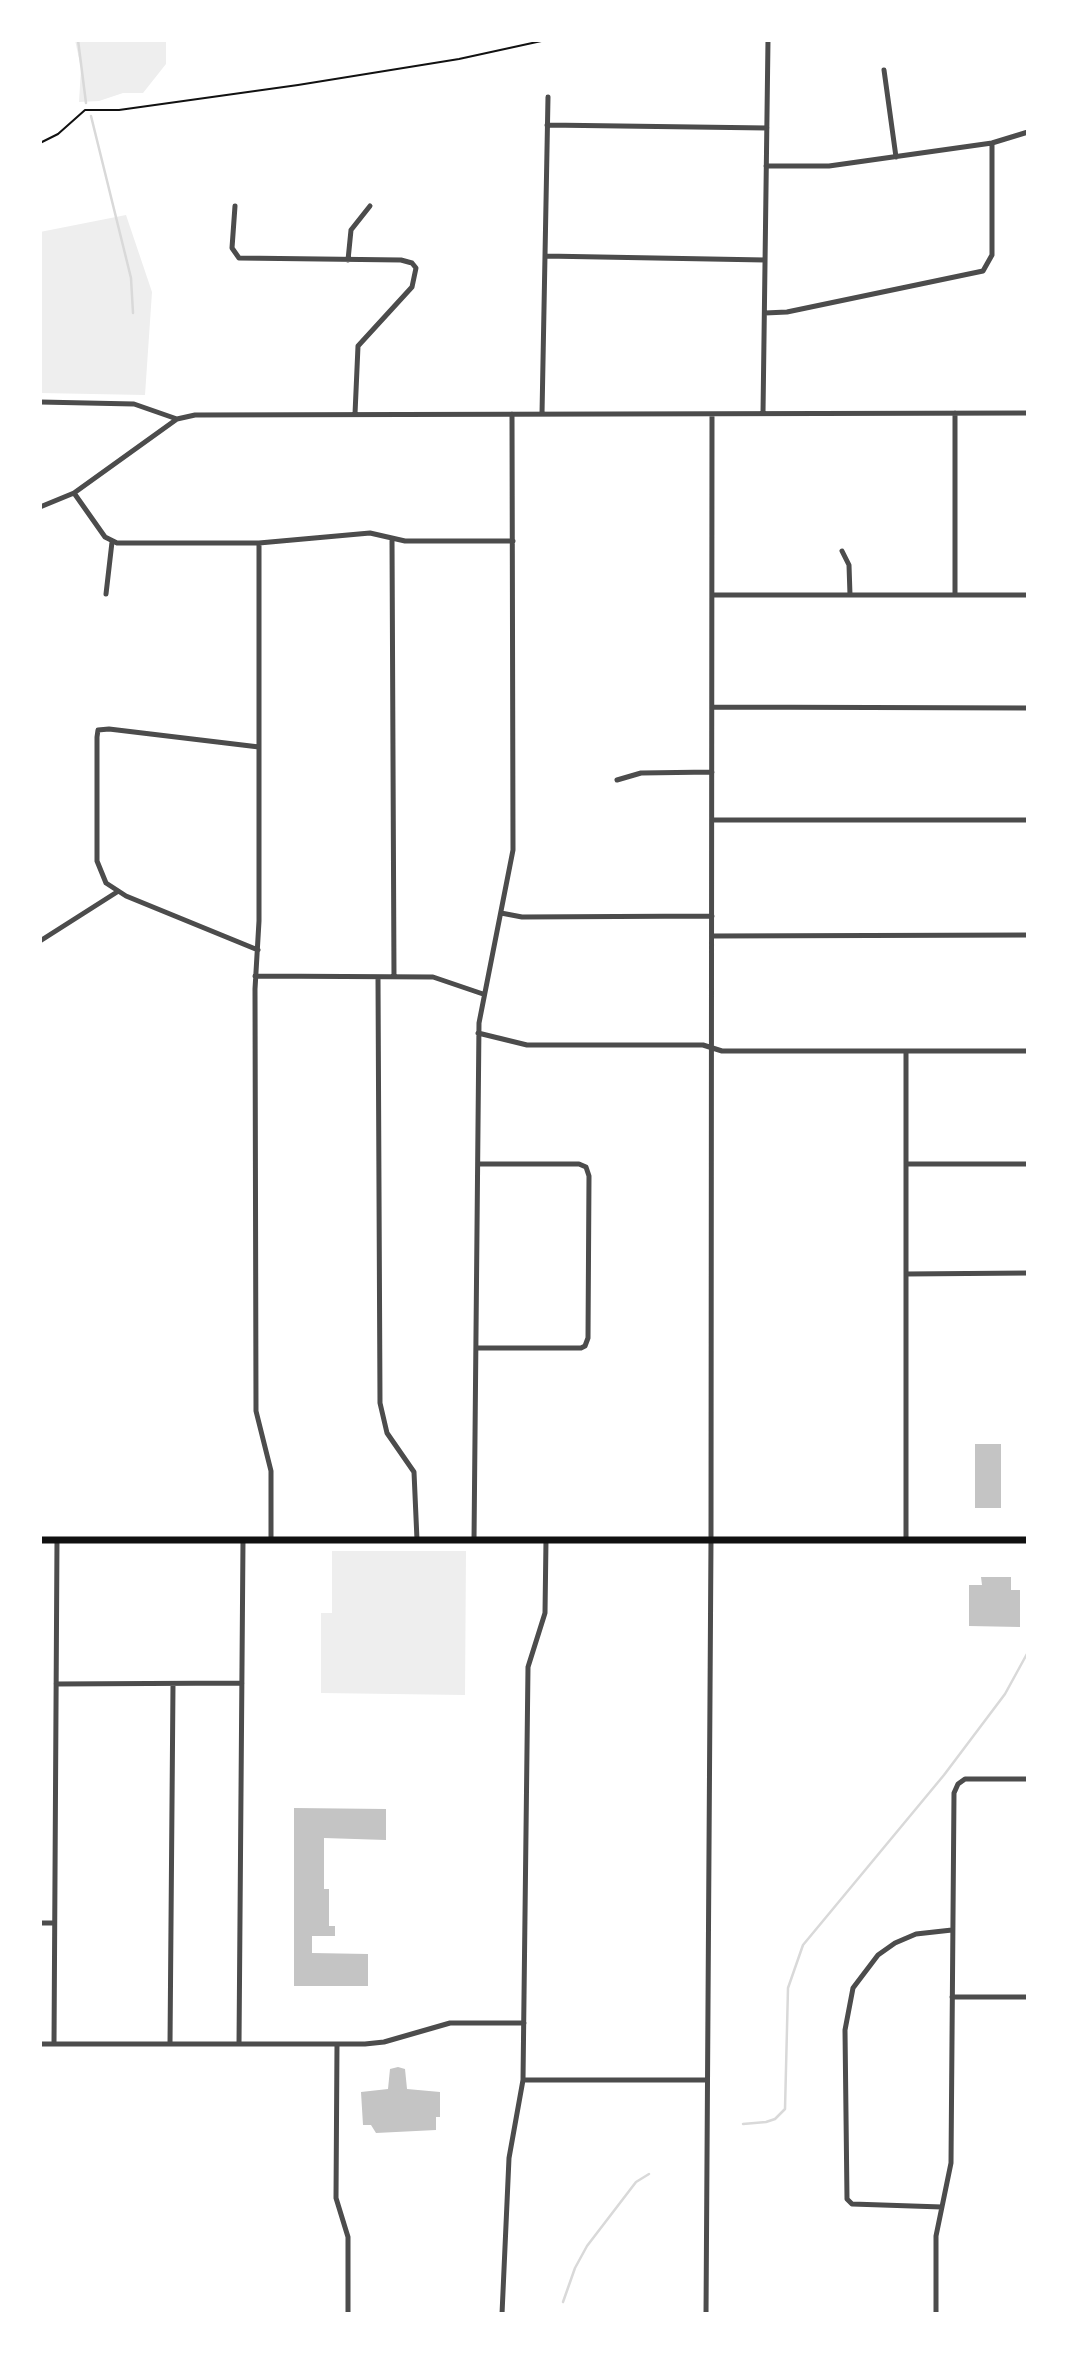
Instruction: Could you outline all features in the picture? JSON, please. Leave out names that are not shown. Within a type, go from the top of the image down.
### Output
[{"type":"main road","points":[[40,1540],[1028,1540]]},
{"type":"street","points":[[763,414],[768,40]]},
{"type":"street","points":[[884,70],[896,157]]},
{"type":"street","points":[[542,414],[548,97]]},
{"type":"street","points":[[547,125],[767,128]]},
{"type":"street","points":[[766,166],[829,166],[992,143],[1028,132]]},
{"type":"street","points":[[765,313],[787,312],[976,274],[986,269],[992,259],[992,143]]},
{"type":"street","points":[[235,206],[232,248],[239,258],[405,260],[416,268],[412,286],[358,346],[355,414]]},
{"type":"street","points":[[348,260],[351,230],[370,206]]},
{"type":"street","points":[[545,256],[765,260]]},
{"type":"street","points":[[40,402],[134,404],[177,419]]},
{"type":"street","points":[[955,413],[956,595]]},
{"type":"street","points":[[40,507],[53,505],[74,493],[177,419],[202,414],[1028,413]]},
{"type":"street","points":[[474,1540],[478,1033],[483,994],[513,850],[512,414]]},
{"type":"street","points":[[706,2314],[711,1540],[712,414]]},
{"type":"street","points":[[74,493],[105,537],[112,542],[259,543],[370,533],[392,538],[513,541]]},
{"type":"street","points":[[392,538],[394,977]]},
{"type":"street","points":[[106,594],[112,542]]},
{"type":"street","points":[[259,543],[256,1411],[271,1471],[271,1540]]},
{"type":"street","points":[[842,551],[849,565],[850,595]]},
{"type":"street","points":[[712,595],[1028,595]]},
{"type":"street","points":[[712,707],[1028,708]]},
{"type":"street","points":[[258,950],[117,892],[102,877],[97,861],[99,730],[259,747]]},
{"type":"street","points":[[617,780],[641,773],[712,772]]},
{"type":"street","points":[[712,820],[1028,820]]},
{"type":"street","points":[[40,941],[117,892]]},
{"type":"street","points":[[501,913],[522,917],[712,916]]},
{"type":"street","points":[[712,936],[1028,935]]},
{"type":"street","points":[[256,976],[440,978],[483,994]]},
{"type":"street","points":[[378,976],[380,1403],[387,1433],[414,1472],[417,1540]]},
{"type":"street","points":[[478,1033],[527,1045],[703,1045],[722,1051],[1028,1051]]},
{"type":"street","points":[[906,1051],[906,1540]]},
{"type":"street","points":[[477,1348],[585,1346],[588,1338],[589,1257],[589,1176],[586,1167],[579,1164],[478,1164]]},
{"type":"street","points":[[906,1164],[1028,1164]]},
{"type":"street","points":[[906,1274],[1028,1273]]},
{"type":"street","points":[[54,2044],[57,1540]]},
{"type":"street","points":[[239,2044],[243,1540]]},
{"type":"street","points":[[502,2314],[508,2169],[523,2080],[528,1674],[531,1652],[545,1613],[546,1540]]},
{"type":"street","points":[[56,1684],[242,1683]]},
{"type":"street","points":[[170,2044],[173,1684]]},
{"type":"street","points":[[936,2314],[936,2236],[951,2164],[953,1798],[957,1784],[970,1779],[1028,1779]]},
{"type":"street","points":[[40,1923],[54,1923]]},
{"type":"street","points":[[942,2207],[852,2204],[845,2191],[846,2018],[853,1988],[863,1971],[878,1955],[904,1938],[928,1931],[952,1930]]},
{"type":"street","points":[[952,1997],[1028,1997]]},
{"type":"street","points":[[40,2044],[384,2042],[450,2023],[524,2023]]},
{"type":"street","points":[[337,2044],[336,2198],[348,2237],[348,2314]]},
{"type":"street","points":[[523,2080],[707,2080]]},
{"type":"path","points":[[40,143],[58,134],[85,110],[119,110],[299,85],[459,59],[546,40]]},
{"type":"shaded area","points":[[75,40],[166,40],[166,64],[143,93],[123,93],[99,101],[79,102],[81,68]]},
{"type":"shaded area","points":[[126,215],[152,292],[145,395],[40,393],[40,232]]},
{"type":"shaded area","points":[[332,1551],[466,1551],[465,1695],[321,1693],[321,1613],[332,1613]]},
{"type":"building","points":[[975,1444],[1001,1444],[1001,1508],[975,1508]]},
{"type":"building","points":[[981,1577],[1011,1577],[1011,1590],[1020,1590],[1020,1627],[969,1626],[969,1585],[982,1585]]},
{"type":"building","points":[[294,1808],[386,1809],[386,1840],[324,1838],[324,1889],[329,1889],[329,1926],[335,1926],[335,1936],[312,1936],[312,1953],[368,1954],[368,1986],[294,1986]]},
{"type":"building","points":[[390,2069],[405,2069],[407,2089],[440,2092],[440,2117],[436,2117],[436,2130],[376,2133],[371,2125],[363,2125],[361,2092],[388,2089]]},
{"type":"waterway","points":[[78,40],[86,103]]},
{"type":"waterway","points":[[91,116],[131,278],[133,313]]},
{"type":"waterway","points":[[743,2124],[775,2119],[785,2109],[788,1988],[803,1945],[944,1775],[1005,1694],[1028,1652]]},
{"type":"waterway","points":[[563,2302],[575,2268],[587,2246],[636,2182],[649,2174]]}]
